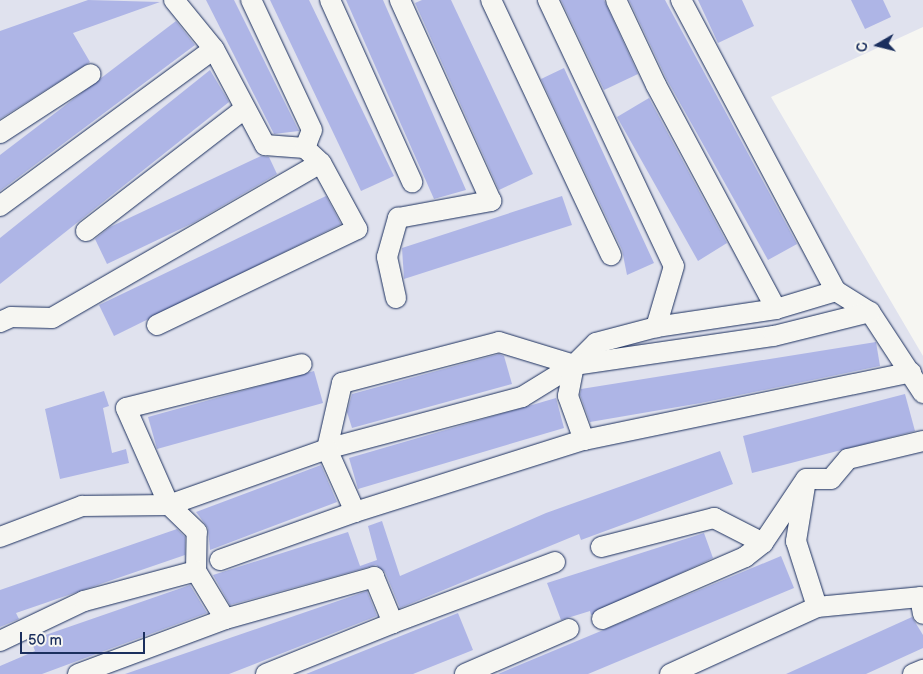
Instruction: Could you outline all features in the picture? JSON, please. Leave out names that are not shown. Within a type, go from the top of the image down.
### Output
[{"type":"lane","points":[[157,325],[357,229],[321,163],[304,148],[264,145],[243,110],[214,49],[174,0]]},
{"type":"lane","points":[[251,0],[312,130],[304,148]]},
{"type":"lane","points":[[330,0],[412,182]]},
{"type":"lane","points":[[396,298],[387,257],[398,218],[492,201],[400,0]]},
{"type":"lane","points":[[491,0],[611,255]]},
{"type":"lane","points":[[548,0],[674,266],[656,327]]},
{"type":"lane","points":[[616,0],[656,85],[776,310]]},
{"type":"lane","points":[[681,0],[836,291],[870,312],[923,393]]},
{"type":"lane","points":[[0,206],[214,49]]},
{"type":"lane","points":[[0,133],[91,74]]},
{"type":"lane","points":[[86,230],[243,110]]},
{"type":"lane","points":[[0,322],[11,317],[52,318],[321,163]]},
{"type":"lane","points":[[0,537],[82,506],[169,505],[327,449],[522,397],[574,365],[596,343],[656,327],[776,310],[836,291]]},
{"type":"lane","points":[[355,512],[327,449],[342,383],[499,342],[574,365],[774,336],[870,312]]},
{"type":"lane","points":[[225,619],[196,571],[197,532],[169,505],[126,408],[302,364]]},
{"type":"lane","points":[[574,365],[568,396],[584,440]]},
{"type":"lane","points":[[220,560],[355,512],[584,440],[911,372]]},
{"type":"lane","points":[[806,479],[830,479],[848,459],[923,441]]},
{"type":"lane","points":[[602,619],[745,557],[763,543],[806,479]]},
{"type":"lane","points":[[806,479],[796,541],[817,607]]},
{"type":"lane","points":[[600,547],[714,518],[763,543]]},
{"type":"lane","points":[[266,674],[393,623],[555,562]]},
{"type":"lane","points":[[0,642],[84,601],[196,571]]},
{"type":"lane","points":[[78,674],[225,619],[374,577],[393,623]]},
{"type":"lane","points":[[670,674],[817,607],[920,597],[923,614]]},
{"type":"lane","points":[[465,674],[568,629]]},
{"type":"lane","points":[[913,674],[923,670]]},
{"type":"shaded area","points":[[0,0],[923,0],[923,27],[771,97],[923,356],[923,674],[0,674]]},
{"type":"building","points":[[88,0],[160,2],[73,33],[90,62],[0,119],[0,31]]},
{"type":"building","points":[[206,0],[234,0],[299,131],[274,134]]},
{"type":"building","points":[[270,0],[309,0],[394,176],[361,191]]},
{"type":"building","points":[[346,0],[383,0],[466,190],[434,199]]},
{"type":"building","points":[[422,0],[451,0],[533,174],[499,190],[415,3]]},
{"type":"building","points":[[561,0],[604,0],[638,74],[604,90]]},
{"type":"building","points":[[629,0],[665,0],[797,244],[768,260],[667,80]]},
{"type":"building","points":[[698,0],[742,0],[754,26],[718,43]]},
{"type":"building","points":[[851,0],[883,0],[891,17],[865,29]]},
{"type":"building","points":[[176,21],[195,45],[0,191],[0,155]]},
{"type":"building","points":[[564,68],[654,263],[627,275],[622,250],[541,79]]},
{"type":"building","points":[[210,70],[229,102],[0,284],[0,238]]},
{"type":"building","points":[[649,98],[727,243],[698,261],[617,117]]},
{"type":"building","points":[[261,156],[269,157],[277,174],[193,223],[107,264],[95,239],[110,227]]},
{"type":"building","points":[[326,196],[341,224],[114,336],[99,305]]},
{"type":"building","points":[[562,196],[572,225],[404,279],[402,248]]},
{"type":"building","points":[[876,342],[880,366],[701,403],[590,422],[580,395],[581,389]]},
{"type":"building","points":[[499,354],[504,356],[512,384],[352,428],[347,412],[352,394]]},
{"type":"building","points":[[314,371],[323,403],[157,449],[148,417]]},
{"type":"building","points":[[104,391],[109,406],[103,408],[112,453],[126,449],[129,463],[60,479],[45,409]]},
{"type":"building","points":[[905,394],[915,431],[752,473],[743,436]]},
{"type":"building","points":[[556,398],[564,428],[358,489],[349,458]]},
{"type":"building","points":[[720,451],[733,484],[581,540],[579,534],[400,608],[385,572],[376,565],[230,605],[213,575],[348,532],[360,566],[377,560],[368,526],[382,521],[400,576],[546,513]]},
{"type":"building","points":[[321,465],[337,502],[210,550],[208,528],[196,512]]},
{"type":"building","points":[[177,529],[185,537],[185,555],[16,613],[19,619],[0,627],[0,590]]},
{"type":"building","points":[[704,533],[713,558],[591,615],[590,611],[561,620],[547,583]]},
{"type":"building","points":[[781,556],[794,588],[588,674],[498,674]]},
{"type":"building","points":[[190,585],[207,613],[42,674],[0,674],[0,666],[35,651],[31,640]]},
{"type":"building","points":[[367,591],[377,616],[229,674],[125,674]]},
{"type":"building","points":[[458,613],[473,650],[413,674],[306,674]]},
{"type":"building","points":[[912,617],[923,635],[923,648],[866,674],[786,674]]}]
